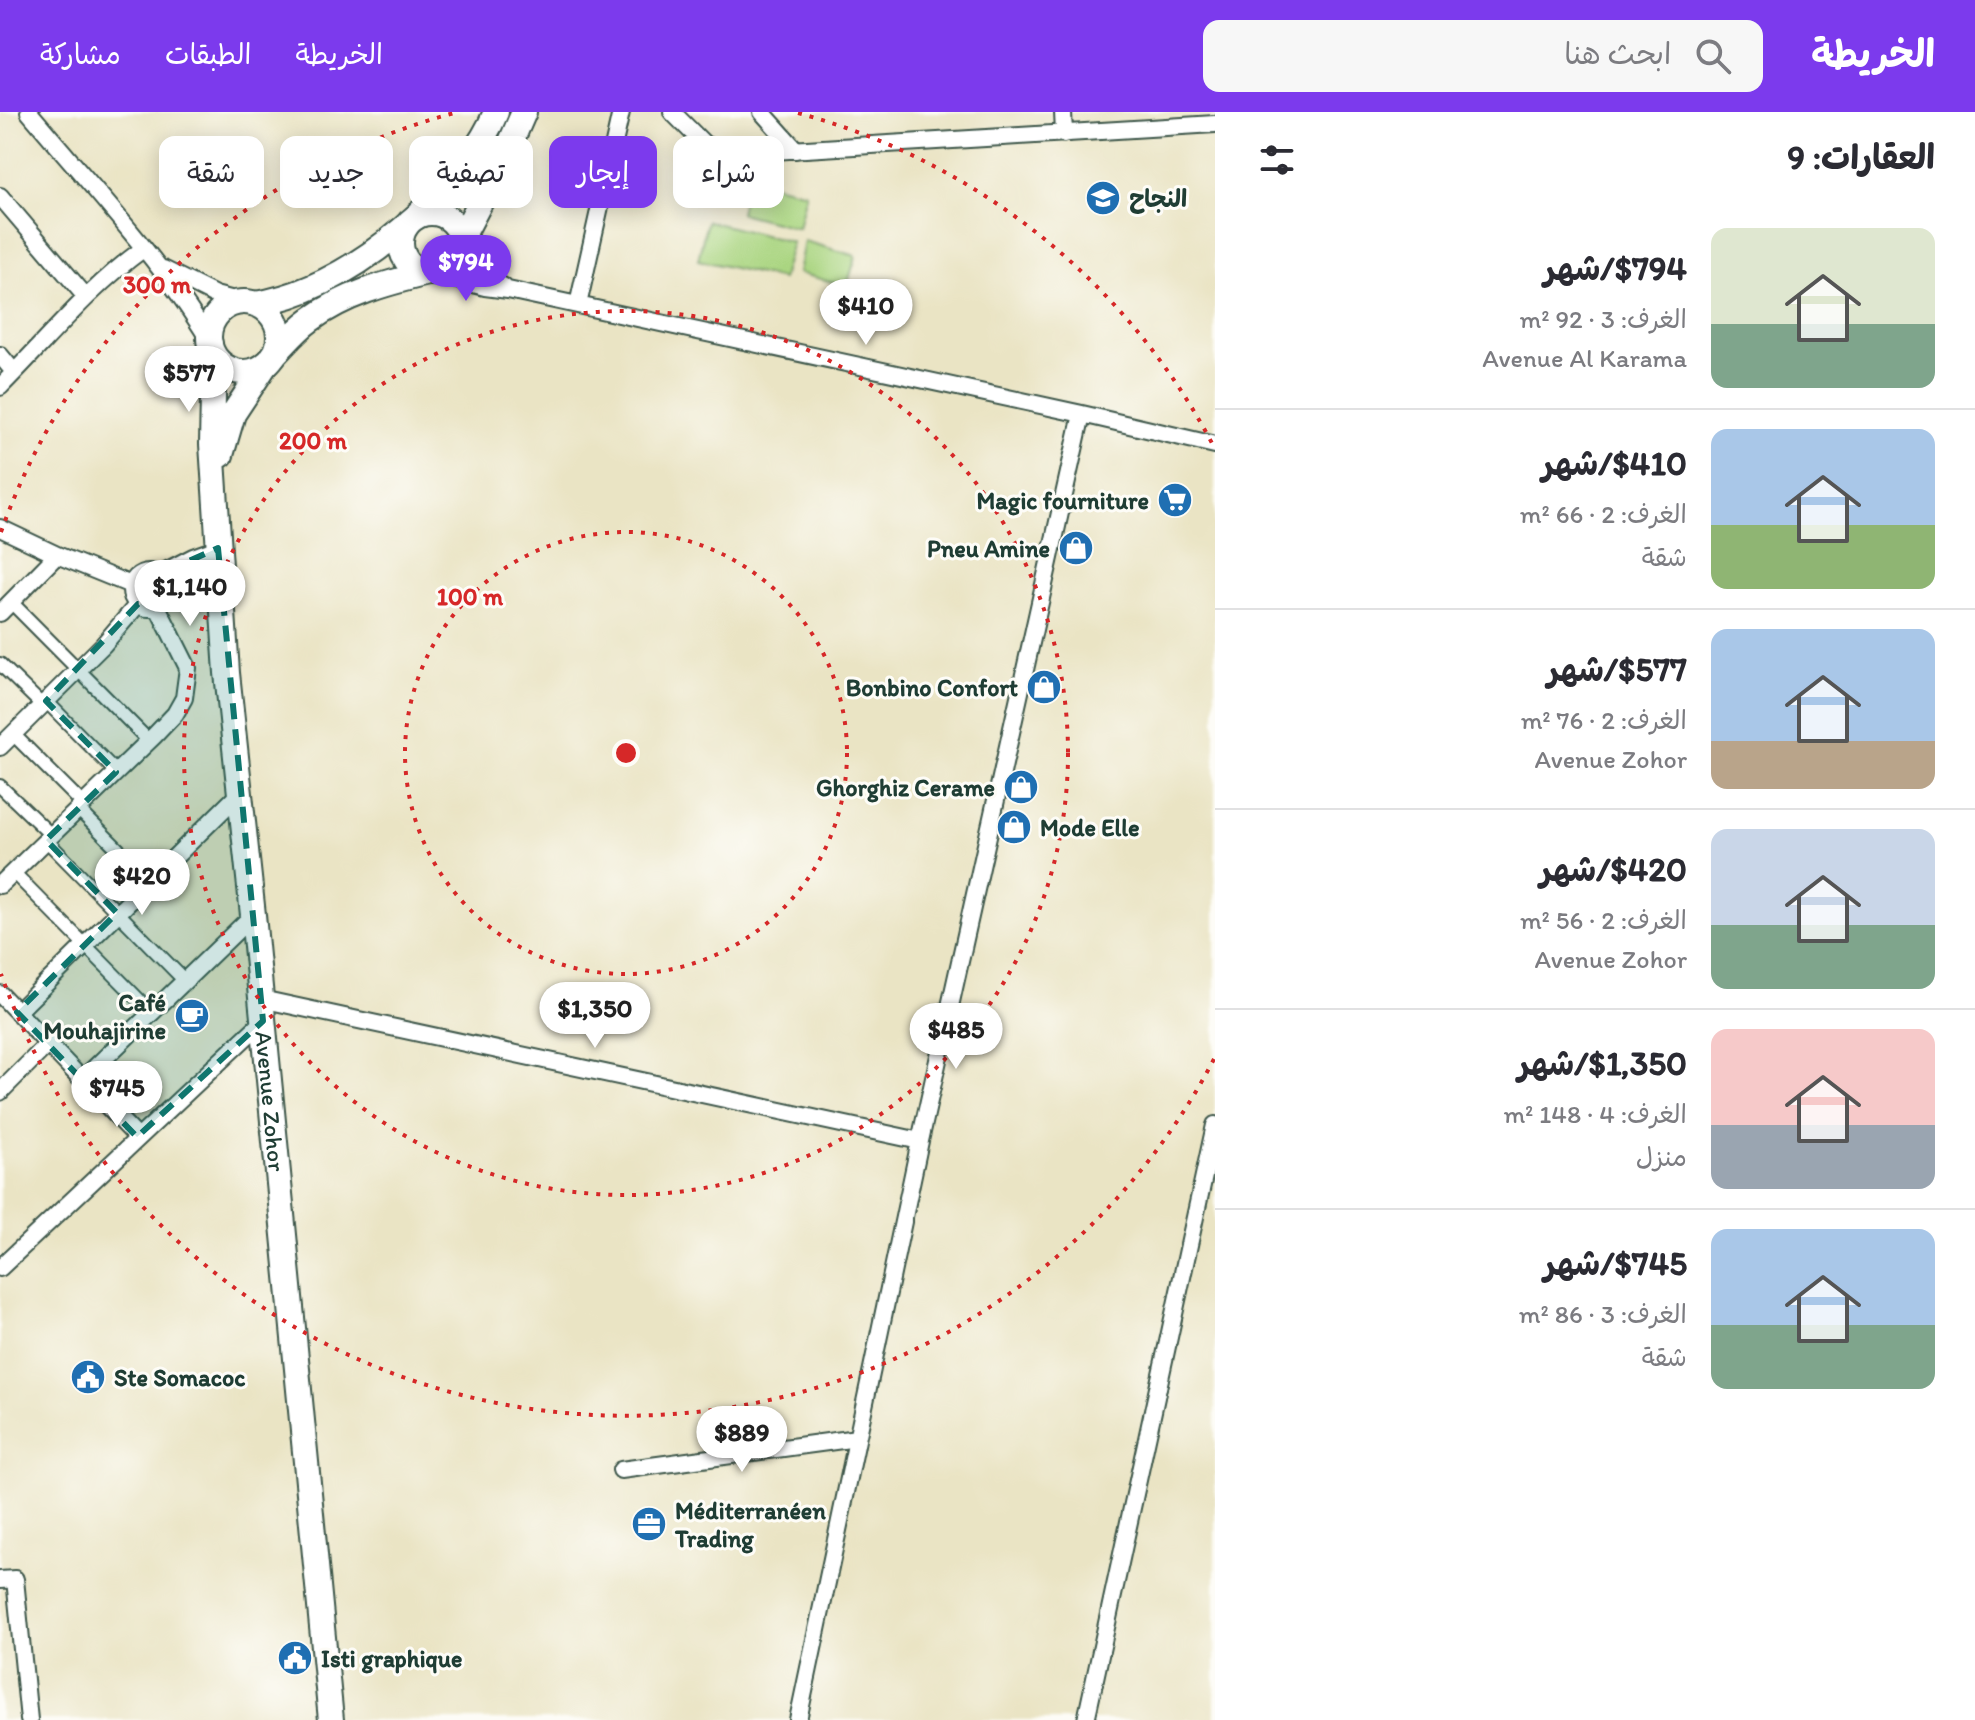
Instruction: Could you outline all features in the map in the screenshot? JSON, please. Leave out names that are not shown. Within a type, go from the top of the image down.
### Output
[{"type":"main road","points":[[249,303],[271,315],[279,339],[269,361],[253,371],[239,372],[220,363],[209,342],[211,324],[221,311],[235,303],[285,297],[337,274],[371,254],[411,222],[448,184],[471,155],[496,112]]},
{"type":"main road","points":[[461,241],[454,223],[433,213],[411,222],[401,241],[404,256],[414,268],[430,273],[444,270],[455,262],[461,241],[524,112]]},
{"type":"main road","name":"Avenue Zohor","points":[[215,481],[233,414],[269,361],[310,320],[340,302],[380,285],[430,273]]},
{"type":"main road","name":"Avenue Zohor","points":[[209,342],[227,673],[331,1720]]},
{"type":"street","points":[[29,112],[158,267],[209,342]]},
{"type":"street","points":[[578,305],[621,112]]},
{"type":"street","points":[[672,112],[704,144],[724,154],[1064,134],[1155,120],[1215,124]]},
{"type":"street","points":[[762,112],[796,150]]},
{"type":"street","points":[[1063,112],[1064,134]]},
{"type":"street","points":[[4,208],[86,297]]},
{"type":"street","points":[[461,241],[481,273],[508,290]]},
{"type":"street","points":[[0,387],[86,297],[143,249]]},
{"type":"street","points":[[158,267],[205,290],[249,303]]},
{"type":"street","points":[[430,273],[1215,445]]},
{"type":"street","points":[[0,355],[14,372]]},
{"type":"street","points":[[798,1720],[920,1141],[1082,414]]},
{"type":"street","points":[[0,528],[131,585]]},
{"type":"street","points":[[158,575],[218,548]]},
{"type":"street","points":[[57,555],[6,607],[78,669],[149,741]]},
{"type":"street","points":[[139,575],[158,575],[166,591],[165,597],[157,606],[147,608],[138,604],[133,599],[131,585],[139,575]]},
{"type":"street","points":[[0,747],[103,645],[138,604]]},
{"type":"street","points":[[0,885],[175,714],[184,698],[188,668],[157,606]]},
{"type":"street","points":[[0,664],[116,772]]},
{"type":"street","points":[[13,734],[150,881]]},
{"type":"street","points":[[0,786],[117,913],[185,981]]},
{"type":"street","points":[[17,1012],[240,793]]},
{"type":"street","points":[[13,872],[152,1013]]},
{"type":"street","points":[[82,1080],[253,915]]},
{"type":"street","points":[[0,994],[137,1137]]},
{"type":"street","points":[[0,1268],[137,1137],[262,1010],[920,1141]]},
{"type":"street","points":[[0,1092],[47,1045]]},
{"type":"street","points":[[1086,1720],[1215,1125]]},
{"type":"street","points":[[621,1470],[857,1438]]},
{"type":"street","points":[[0,1580],[15,1579],[29,1720]]},
{"type":"highlighted area","points":[[218,548],[263,1021],[137,1137],[17,1012],[117,913],[46,840],[116,772],[46,701],[138,604],[162,602],[166,591],[158,575]]},
{"type":"green space","points":[[784,187],[806,193],[798,228],[740,213],[741,208],[784,208]]},
{"type":"green space","points":[[707,221],[792,242],[782,279],[698,260]]},
{"type":"green space","points":[[804,241],[856,256],[847,286],[798,273]]},
{"type":"place","name":"النجاح","points":[[1103,198]]},
{"type":"place","name":"Magic fourniture","points":[[1175,500]]},
{"type":"place","name":"Pneu Amine","points":[[1076,548]]},
{"type":"place","name":"Bonbino Confort","points":[[1044,687]]},
{"type":"place","name":"Ghorghiz Cerame","points":[[1021,787]]},
{"type":"place","name":"Mode Elle","points":[[1014,827]]},
{"type":"place","name":"Café Mouhajirine","points":[[192,1016]]},
{"type":"place","name":"Ste Somacoc","points":[[88,1377]]},
{"type":"place","name":"Méditerranéen Trading","points":[[649,1524]]},
{"type":"place","name":"Isti graphique","points":[[295,1658]]}]
